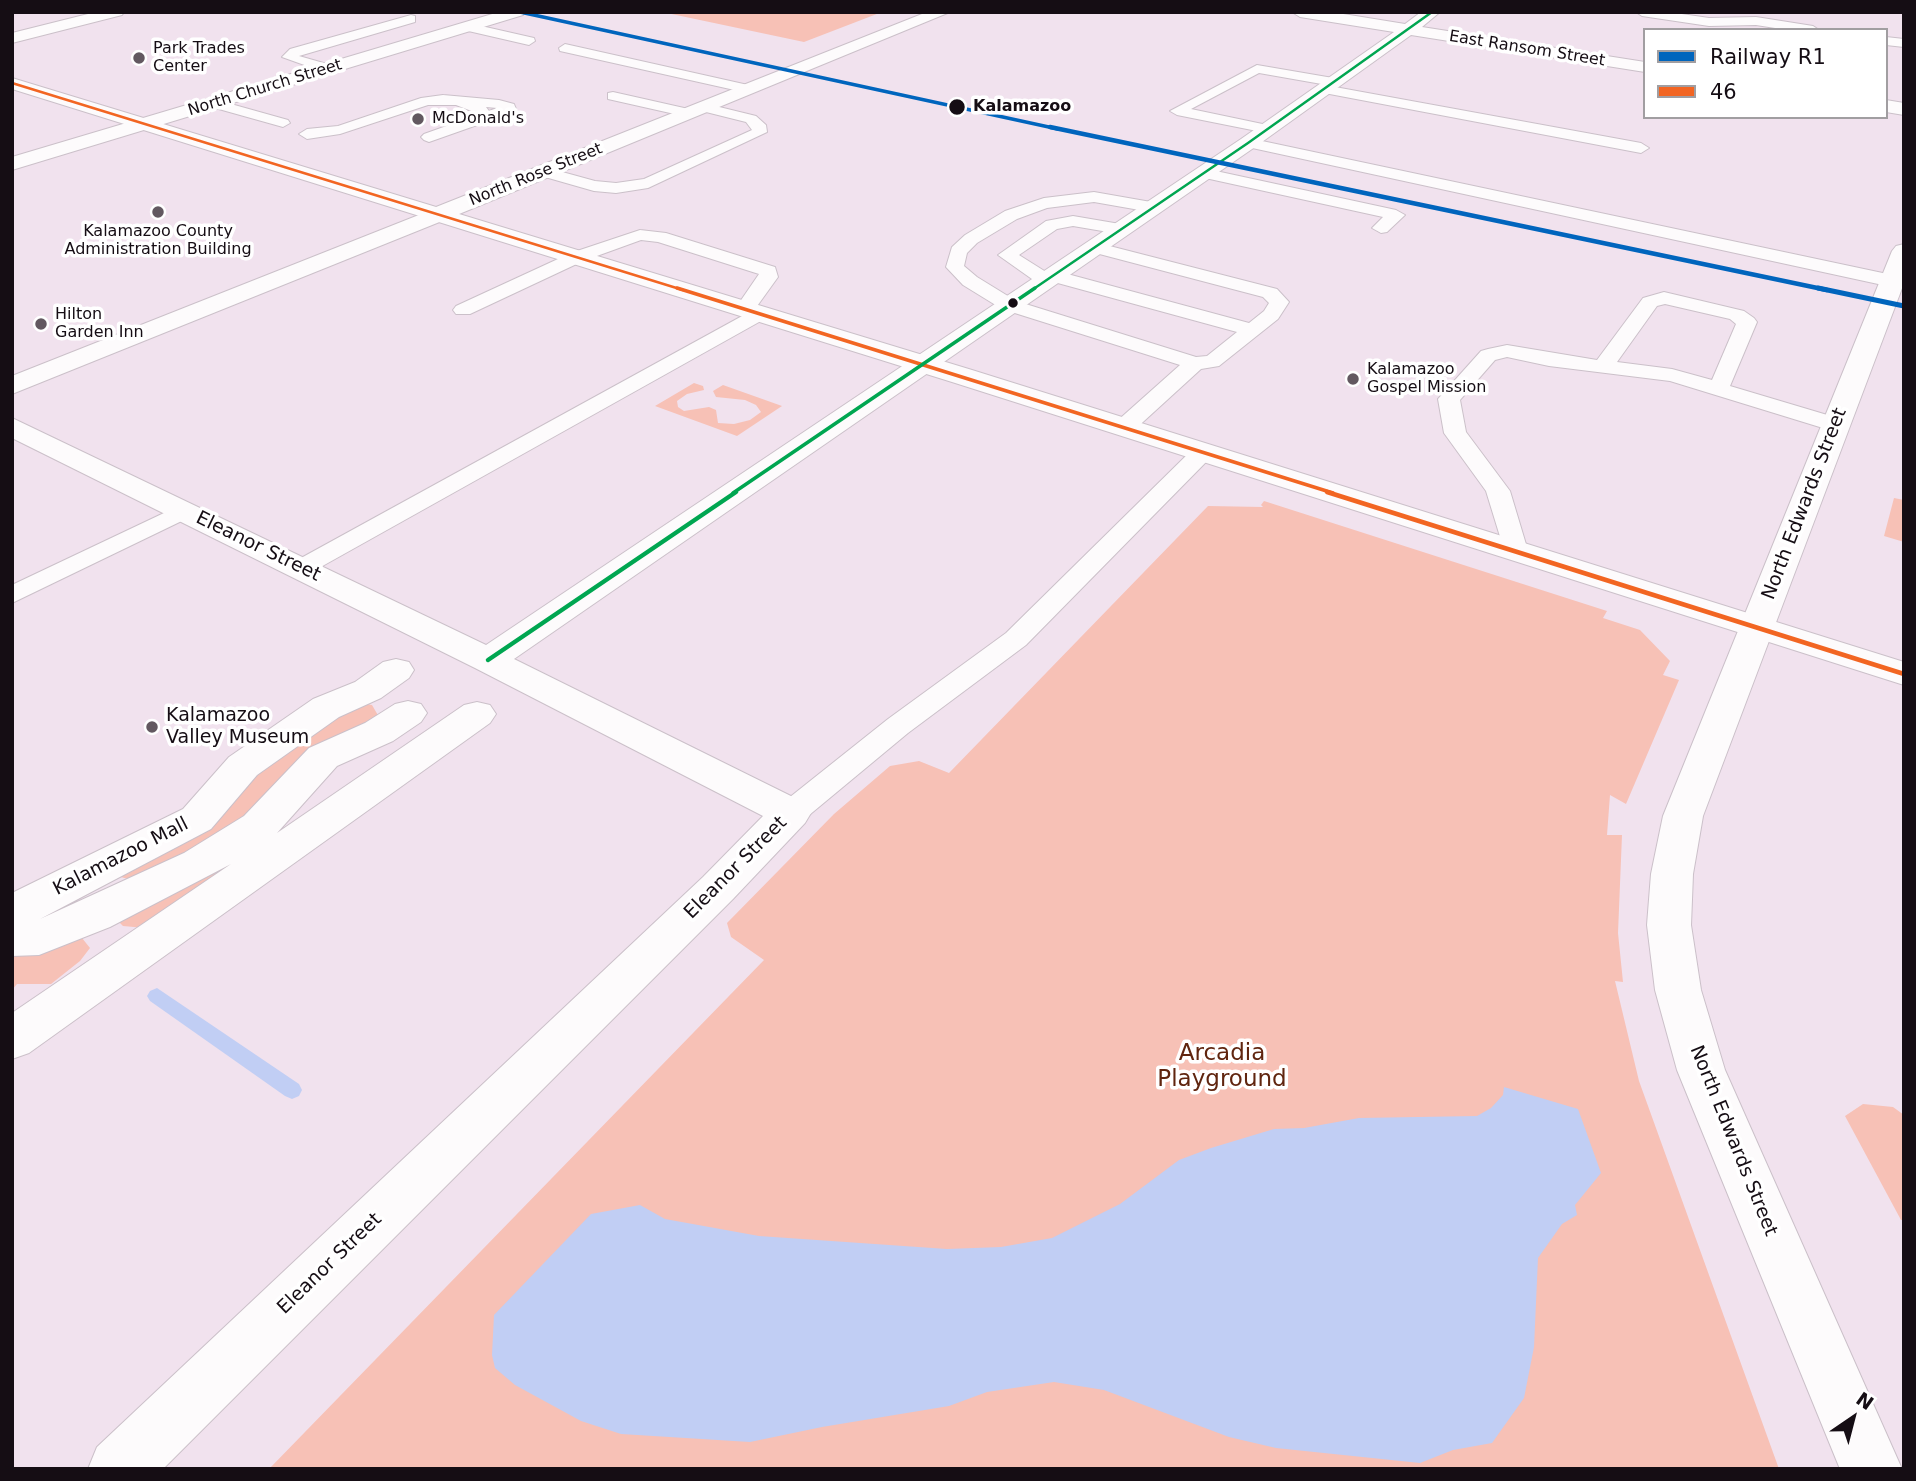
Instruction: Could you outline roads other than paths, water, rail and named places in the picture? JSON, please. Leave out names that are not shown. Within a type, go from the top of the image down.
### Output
[{"type":"street","points":[[12,38],[116,12]]},
{"type":"street","name":"North Church Street","points":[[12,164],[517,12]]},
{"type":"street","name":"East Ransom Street","points":[[1300,12],[1643,67]]},
{"type":"street","points":[[488,660],[1248,143],[1432,12]]},
{"type":"street","name":"North Rose Street","points":[[12,386],[937,13]]},
{"type":"street","points":[[12,83],[923,364],[1904,674]]},
{"type":"street","name":"North Edwards Street","points":[[1871,1469],[1701,1070],[1678,990],[1669,925],[1672,874],[1683,816],[1904,251]]},
{"type":"street","name":"Eleanor Street","points":[[12,427],[488,660],[791,813],[708,898],[119,1469]]},
{"type":"street","name":"Kalamazoo Mall","points":[[12,919],[27,905],[88,896],[197,819],[243,766],[326,708],[368,690],[396,670]]},
{"type":"street","points":[[12,939],[39,938],[88,896],[199,864],[259,826],[323,757],[379,732],[408,713]]},
{"type":"street","points":[[12,1039],[477,714]]},
{"type":"street","points":[[323,757],[335,813]]},
{"type":"street","points":[[88,896],[129,957]]},
{"type":"lane","points":[[1642,12],[1709,22],[1756,22],[1798,28]]},
{"type":"lane","points":[[329,69],[289,57],[295,52],[411,19]]},
{"type":"lane","points":[[468,27],[530,41]]},
{"type":"lane","points":[[565,48],[748,89]]},
{"type":"lane","points":[[1267,129],[1177,111],[1257,69],[1641,148]]},
{"type":"lane","points":[[544,172],[594,186],[616,188],[648,183],[759,132],[759,125],[751,119],[613,96]]},
{"type":"lane","points":[[448,99],[464,102],[481,110],[482,114],[474,121]]},
{"type":"lane","points":[[307,134],[340,130],[426,101],[448,99],[509,107],[501,114],[429,137]]},
{"type":"lane","points":[[213,103],[283,123]]},
{"type":"lane","points":[[1248,143],[1892,281]]},
{"type":"lane","points":[[1202,173],[1396,215],[1381,228]]},
{"type":"lane","points":[[1094,247],[1269,293],[1279,302],[1271,315],[1212,362],[1195,363],[1009,305],[970,281],[955,267],[958,251],[971,239],[1011,215],[1054,201],[1094,197],[1151,207]]},
{"type":"lane","points":[[1120,229],[1073,221],[1052,225],[1007,255],[1049,278],[1252,330]]},
{"type":"lane","points":[[301,568],[753,311],[769,277],[768,271],[757,266],[649,235],[629,238],[577,257],[463,310]]},
{"type":"lane","points":[[1604,365],[1650,302],[1664,298],[1737,315],[1747,322],[1718,390]]},
{"type":"lane","points":[[1514,551],[1498,491],[1455,433],[1450,399],[1488,355],[1507,351],[1549,360],[1672,375],[1836,425]]},
{"type":"lane","points":[[1124,427],[1195,363]]},
{"type":"lane","points":[[791,813],[898,726],[1016,639],[1203,452]]},
{"type":"lane","points":[[12,595],[183,511]]},
{"type":"water","points":[[1504,1087],[1578,1109],[1601,1173],[1575,1205],[1577,1215],[1562,1224],[1538,1258],[1534,1347],[1524,1398],[1492,1443],[1453,1450],[1420,1463],[1276,1448],[1229,1437],[1104,1390],[1054,1382],[987,1392],[949,1406],[750,1442],[621,1434],[581,1421],[515,1385],[495,1368],[492,1355],[494,1315],[591,1214],[640,1205],[665,1219],[759,1236],[947,1249],[1001,1247],[1052,1238],[1120,1204],[1179,1160],[1211,1148],[1274,1129],[1304,1128],[1359,1118],[1477,1116],[1491,1108],[1503,1095]]},
{"type":"waterway","points":[[157,996],[292,1090]]},
{"type":"rail line","name":"R1","points":[[520,12],[1216,163],[1904,306]]},
{"type":"place","name":"Park Trades Center","points":[[139,58]]},
{"type":"place","name":"Kalamazoo","points":[[957,107]]},
{"type":"place","name":"McDonald's","points":[[418,119]]},
{"type":"place","name":"Kalamazoo County Administration Building","points":[[158,212]]},
{"type":"place","name":"Hilton Garden Inn","points":[[41,324]]},
{"type":"place","name":"Kalamazoo Gospel Mission","points":[[1353,379]]},
{"type":"place","name":"Kalamazoo Valley Museum","points":[[152,727]]},
{"type":"park label","name":"Arcadia Playground","points":[[1222,1067]]}]
